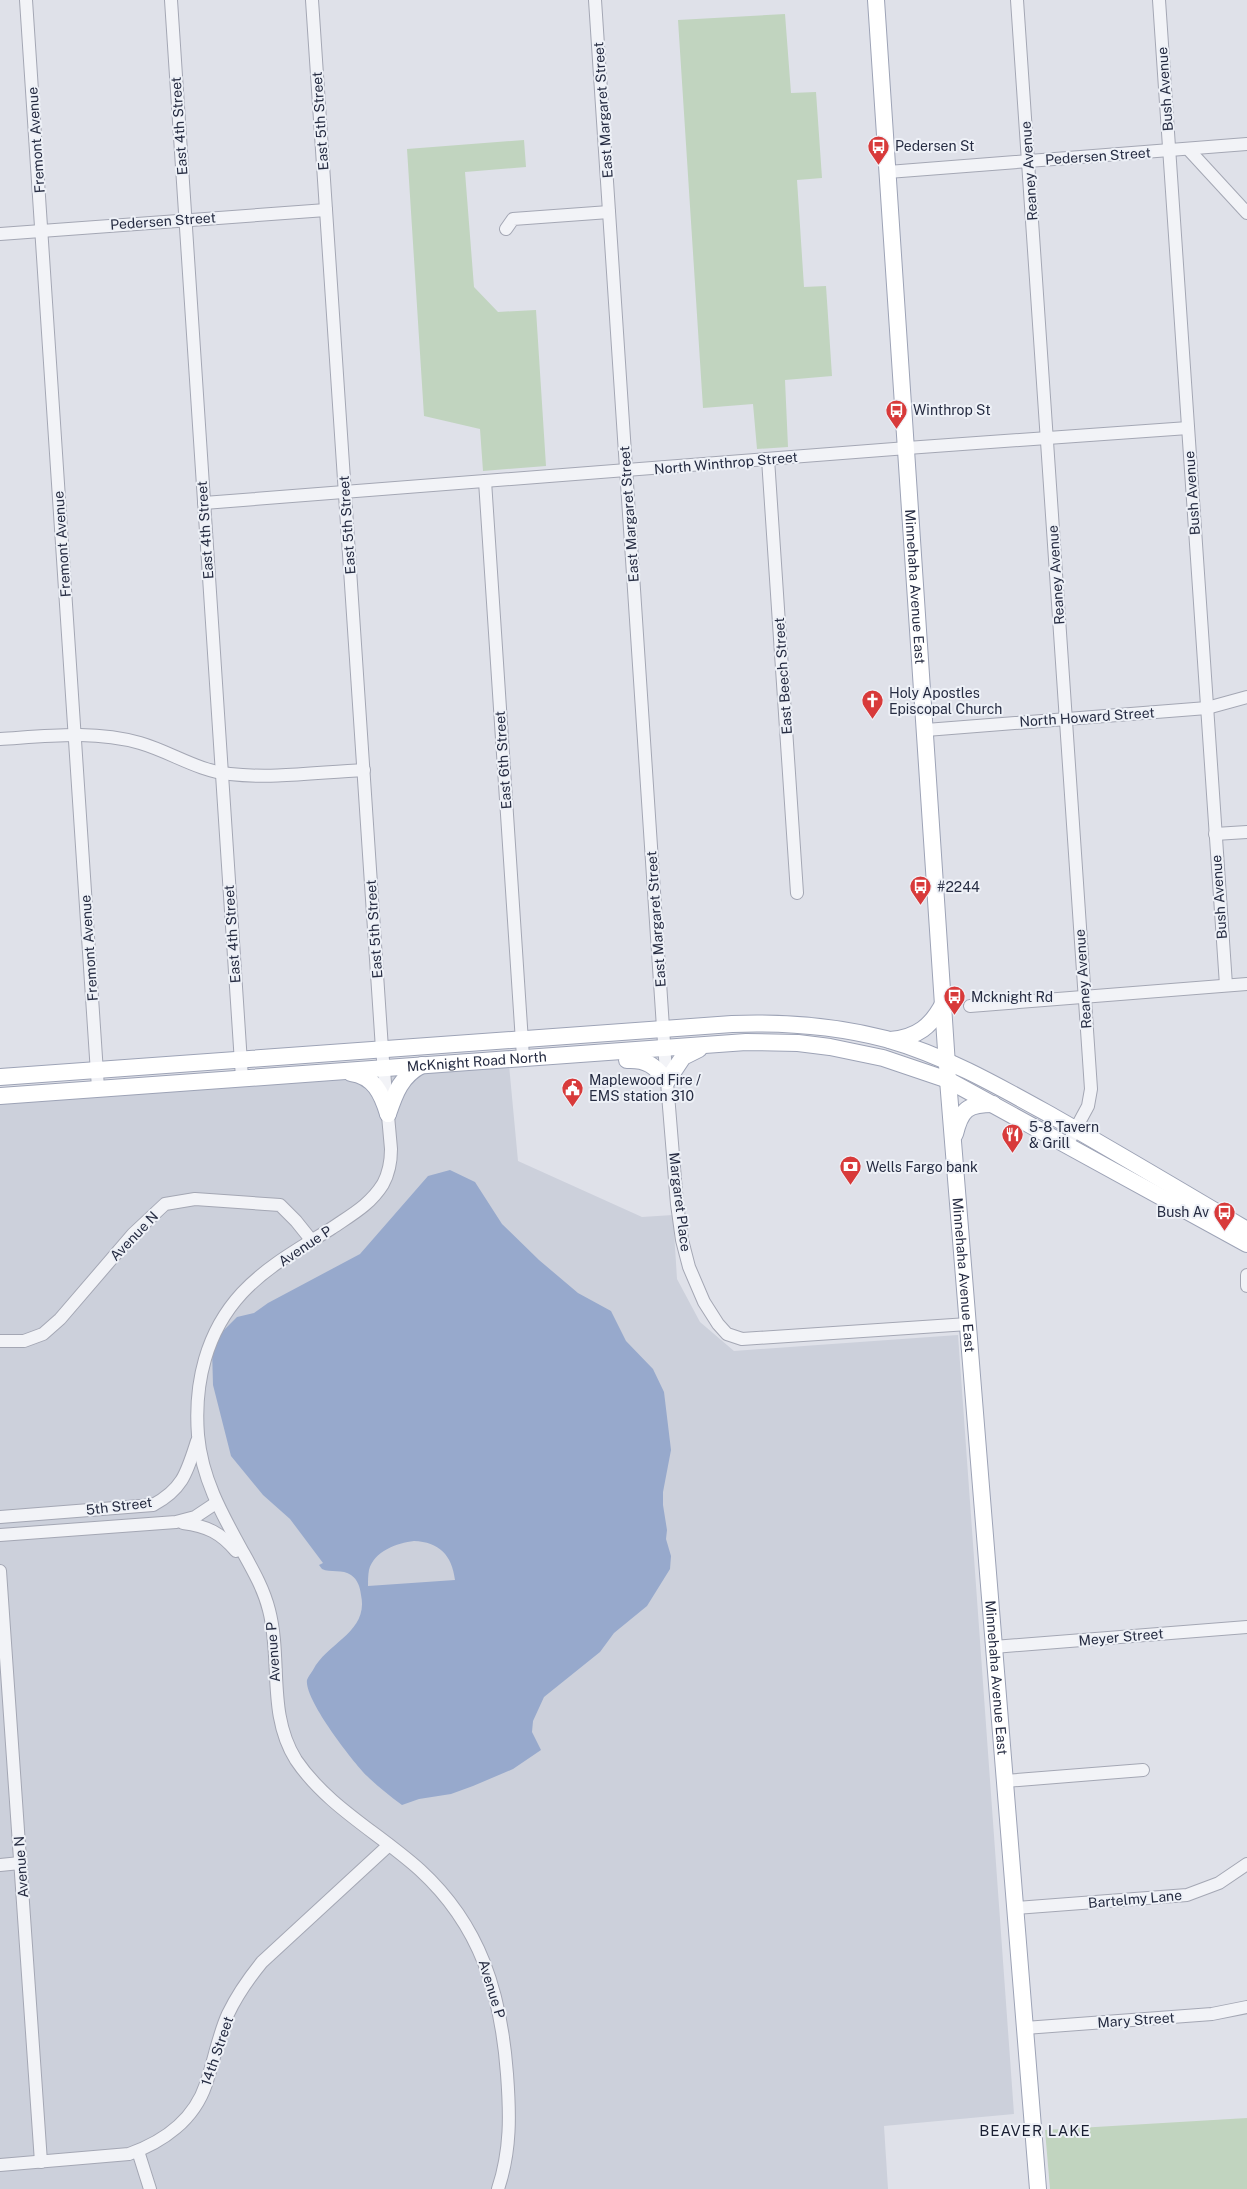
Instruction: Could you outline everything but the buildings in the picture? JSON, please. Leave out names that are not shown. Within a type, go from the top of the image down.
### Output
[{"type":"main road","name":"Minnehaha Avenue East","points":[[876,0],[948,1080],[1038,2189]]},
{"type":"main road","points":[[888,1040],[902,1038],[926,1028],[935,1019],[944,1002]]},
{"type":"main road","name":"McKnight Road North","points":[[0,1077],[741,1024],[781,1023],[834,1028],[888,1040],[947,1061],[979,1076],[1247,1230]]},
{"type":"main road","name":"McKnight Road North","points":[[0,1096],[713,1044],[783,1042],[830,1047],[890,1060],[948,1080],[1247,1244]]},
{"type":"main road","points":[[589,1054],[610,1060],[636,1059],[649,1062],[657,1068],[667,1081],[682,1057],[713,1044]]},
{"type":"main road","points":[[388,1114],[402,1082],[411,1071],[422,1065]]},
{"type":"main road","points":[[340,1071],[361,1074],[373,1083],[382,1096],[388,1114]]},
{"type":"main road","points":[[953,1144],[958,1121],[965,1110],[977,1104],[993,1104]]},
{"type":"street","name":"Fremont Avenue","points":[[26,0],[98,1088]]},
{"type":"street","name":"East 4th Street","points":[[171,0],[220,772],[242,1078]]},
{"type":"street","name":"East 5th Street","points":[[312,0],[384,1068]]},
{"type":"street","name":"East Margaret Street","points":[[595,0],[665,1049]]},
{"type":"street","name":"Reaney Avenue","points":[[1017,0],[1085,996],[1090,1098],[1067,1145]]},
{"type":"street","name":"Bush Avenue","points":[[1159,0],[1226,986]]},
{"type":"street","name":"Pedersen Street","points":[[888,172],[1247,144]]},
{"type":"street","points":[[1188,150],[1247,213]]},
{"type":"street","name":"Pedersen Street","points":[[0,234],[326,210]]},
{"type":"street","points":[[506,229],[513,219],[610,212]]},
{"type":"street","name":"North Winthrop Street","points":[[204,503],[1188,428]]},
{"type":"street","name":"East Beech Street","points":[[768,459],[797,893]]},
{"type":"street","name":"East 6th Street","points":[[485,481],[523,1057]]},
{"type":"street","name":"North Howard Street","points":[[926,730],[1207,708],[1247,697]]},
{"type":"street","points":[[0,739],[75,734],[106,736],[140,743],[159,749],[184,762],[220,772],[268,775],[364,770]]},
{"type":"street","points":[[1215,834],[1247,832]]},
{"type":"street","points":[[970,1006],[1247,984]]},
{"type":"street","name":"Margaret Place","points":[[665,1049],[677,1204],[682,1240],[704,1302],[727,1334],[742,1339],[756,1339],[968,1324]]},
{"type":"street","name":"Avenue P","points":[[384,1068],[391,1149],[390,1164],[384,1182],[366,1206],[256,1280],[243,1292],[221,1322],[212,1337],[202,1369],[197,1402],[198,1437],[203,1470],[216,1503],[263,1590],[274,1632],[279,1717],[285,1737],[294,1756],[320,1790],[420,1870],[449,1902],[481,1953],[492,1984],[505,2039],[511,2125],[505,2167],[498,2189]]},
{"type":"street","name":"Avenue N","points":[[0,1341],[24,1341],[43,1334],[60,1319],[134,1234],[165,1204],[195,1199],[280,1205],[312,1241]]},
{"type":"street","points":[[1247,1275],[1247,1286]]},
{"type":"street","points":[[946,1326],[970,1342]]},
{"type":"street","name":"5th Street","points":[[0,1517],[153,1505],[166,1498],[179,1485],[187,1473],[198,1437]]},
{"type":"street","name":"5th Street","points":[[0,1535],[176,1522],[195,1517],[216,1503]]},
{"type":"street","points":[[176,1522],[203,1526],[217,1532],[226,1539],[253,1571]]},
{"type":"street","name":"Avenue N","points":[[0,1571],[41,2162]]},
{"type":"street","name":"Meyer Street","points":[[994,1647],[1247,1627]]},
{"type":"street","points":[[1005,1781],[1143,1770]]},
{"type":"street","name":"14th Street","points":[[0,2165],[108,2157],[138,2151],[165,2137],[181,2124],[196,2106],[206,2085],[228,2014],[250,1976],[262,1962],[389,1845]]},
{"type":"street","points":[[0,1865],[20,1863]]},
{"type":"street","name":"Bartelmy Lane","points":[[1015,1908],[1187,1895],[1220,1883],[1247,1864]]},
{"type":"street","name":"Mary Street","points":[[1024,2028],[1212,2014],[1247,2007]]},
{"type":"street","points":[[138,2151],[150,2189]]},
{"type":"shaded area","points":[[509,1065],[518,1161],[642,1217],[673,1215],[677,1279],[700,1322],[734,1351],[958,1335],[1014,2114],[884,2126],[888,2189],[0,2189],[0,1103]]},
{"type":"green space","points":[[785,14],[791,93],[816,92],[822,178],[797,180],[804,287],[826,286],[832,376],[785,380],[788,447],[757,449],[753,404],[703,408],[678,20]]},
{"type":"green space","points":[[524,140],[526,167],[465,172],[474,287],[498,312],[536,310],[546,466],[483,471],[480,429],[424,416],[407,149]]},
{"type":"green space","points":[[1247,2118],[1247,2189],[1050,2189],[1045,2130]]},
{"type":"water","points":[[450,1170],[475,1182],[502,1224],[539,1260],[578,1293],[611,1311],[626,1341],[653,1369],[664,1392],[671,1450],[663,1492],[663,1505],[667,1530],[666,1539],[671,1556],[670,1569],[647,1606],[614,1633],[600,1652],[544,1697],[533,1721],[532,1732],[541,1750],[513,1769],[473,1786],[451,1794],[419,1799],[402,1805],[371,1780],[351,1757],[330,1730],[308,1689],[307,1679],[320,1660],[346,1636],[359,1618],[362,1608],[361,1592],[358,1584],[348,1573],[322,1569],[319,1565],[323,1563],[290,1519],[263,1495],[231,1456],[213,1385],[212,1349],[215,1339],[237,1317],[254,1313],[268,1303],[360,1254],[428,1176]],"holes":[[[414,1541],[423,1542],[443,1551],[451,1564],[455,1580],[368,1586],[369,1570],[372,1563],[381,1553],[400,1544]]]},
{"type":"place","name":"Pedersen St","points":[[879,165]]},
{"type":"place","name":"Winthrop St","points":[[897,429]]},
{"type":"place","name":"Holy Apostles Episcopal Church","points":[[873,720]]},
{"type":"place","name":"#2244","points":[[921,906]]},
{"type":"place","name":"Mcknight Rd","points":[[955,1016]]},
{"type":"place","name":"Maplewood Fire / EMS station 310","points":[[573,1107]]},
{"type":"place","name":"5-8 Tavern & Grill","points":[[1013,1154]]},
{"type":"place","name":"Wells Fargo bank","points":[[850,1186]]},
{"type":"place","name":"Bush Av","points":[[1225,1231]]},
{"type":"district","name":"BEAVER LAKE","points":[[1035,2130]]}]
